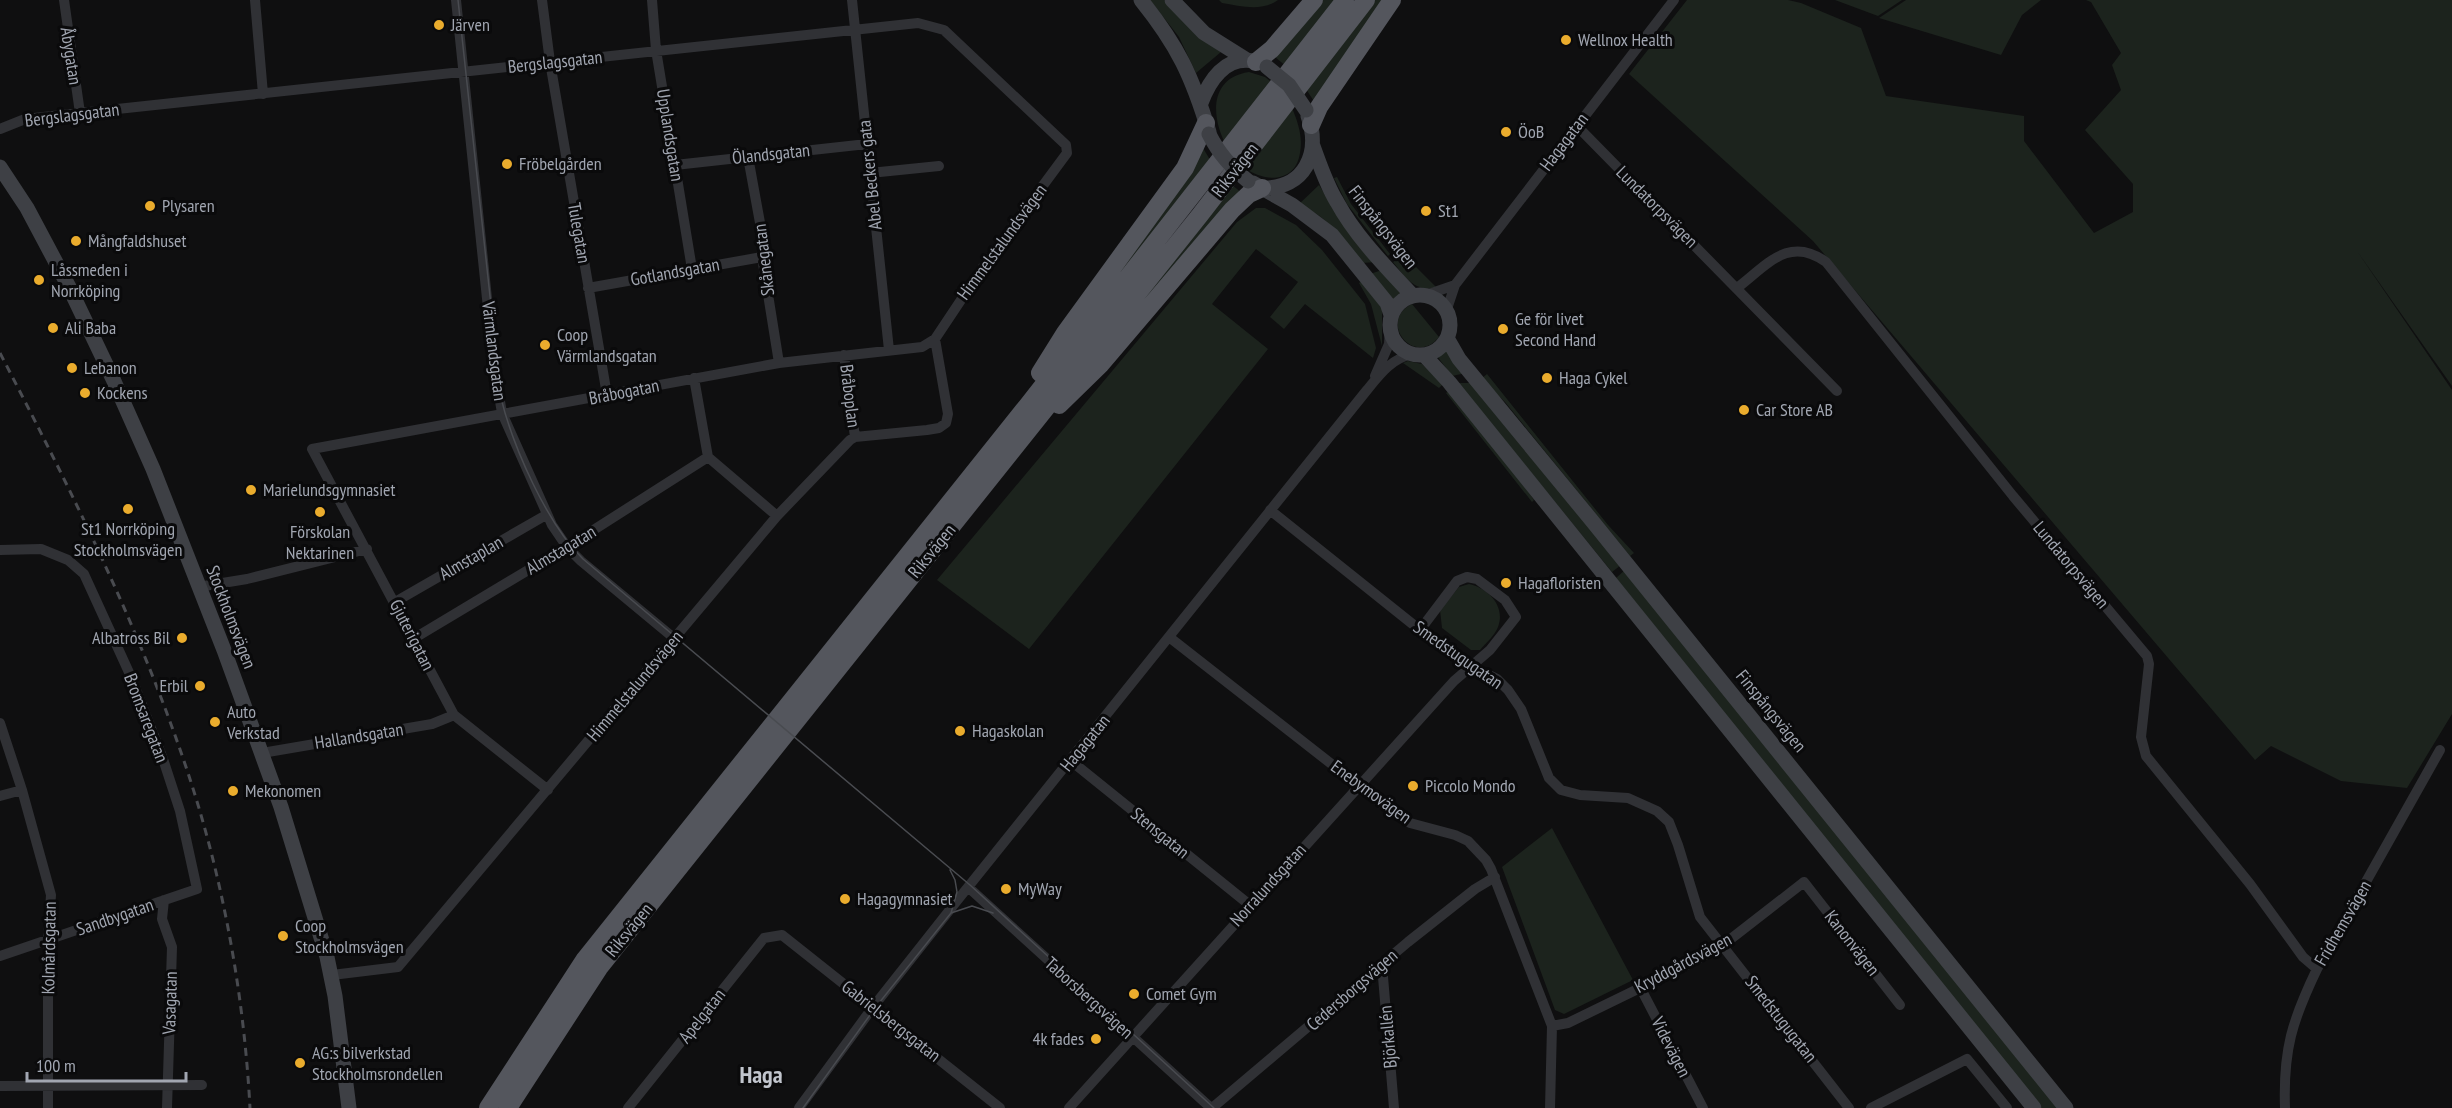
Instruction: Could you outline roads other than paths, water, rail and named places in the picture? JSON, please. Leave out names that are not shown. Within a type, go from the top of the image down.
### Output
[{"type":"highway","points":[[1257,63],[1314,0]]},
{"type":"highway","name":"Riksvägen","points":[[508,1108],[599,968],[1015,434],[1345,0]]},
{"type":"highway","name":"Riksvägen","points":[[489,1108],[542,1022],[585,959],[1015,434],[1200,215],[1366,0]]},
{"type":"highway","points":[[1308,117],[1319,107],[1392,0]]},
{"type":"highway","points":[[1015,434],[1035,380],[1065,333],[1185,168],[1208,128]]},
{"type":"highway","points":[[1015,434],[1101,364],[1232,210],[1249,194],[1255,184]]},
{"type":"main road","points":[[1141,0],[1179,52],[1201,103],[1217,149],[1230,166],[1318,223],[1332,235],[1387,303],[1394,342],[1402,350],[1418,355],[1456,390],[2034,1108]]},
{"type":"main road","points":[[1172,0],[1204,33],[1257,63],[1289,85],[1308,117],[1313,146],[1307,165],[1298,177],[1276,188],[1255,184]]},
{"type":"main road","points":[[1201,103],[1206,87],[1216,73],[1230,65],[1257,63]]},
{"type":"main road","name":"Finspångsvägen","points":[[1313,146],[1329,189],[1345,216],[1384,265],[1418,296]]},
{"type":"main road","name":"Stockholmsvägen","points":[[0,167],[27,208],[64,277],[153,469],[262,753],[310,898],[332,975],[349,1108]]},
{"type":"main road","points":[[1390,321],[1395,307],[1418,296],[1441,303],[1450,328],[1443,345],[1431,353],[1418,355]]},
{"type":"main road","name":"Finspångsvägen","points":[[1446,338],[1459,359],[2066,1108]]},
{"type":"street","name":"Åbygatan","points":[[64,0],[80,112]]},
{"type":"street","points":[[255,0],[263,94]]},
{"type":"street","name":"Värmlandsgatan","points":[[456,0],[493,354],[502,413],[546,515],[567,547],[675,639]]},
{"type":"street","name":"Tulegatan","points":[[542,0],[550,62],[607,395]]},
{"type":"street","name":"Upplandsgatan","points":[[652,0],[656,50],[692,269]]},
{"type":"street","name":"Abel Beckers gata","points":[[852,0],[889,350]]},
{"type":"street","name":"Hagagatan","points":[[1446,312],[1455,285],[1674,0]]},
{"type":"street","name":"Bergslagsgatan","points":[[0,129],[25,119],[80,112],[918,24],[944,30],[1066,145]]},
{"type":"street","name":"Lundatorpsvägen","points":[[1576,125],[1837,391]]},
{"type":"street","name":"Ölandsgatan","points":[[675,165],[867,144]]},
{"type":"street","name":"Himmelstalundsvägen","points":[[935,339],[985,264],[1067,153],[1066,145]]},
{"type":"street","name":"Skånegatan","points":[[748,157],[765,250],[762,257],[779,363]]},
{"type":"street","points":[[870,173],[939,166]]},
{"type":"street","name":"Lundatorpsvägen","points":[[1737,288],[1783,254],[1793,250],[1806,251],[1827,262],[2013,496],[2147,656],[2149,664],[2141,737],[2146,756],[2250,884],[2303,957],[2316,969]]},
{"type":"street","name":"Gotlandsgatan","points":[[588,288],[762,257]]},
{"type":"street","points":[[1418,296],[1455,285]]},
{"type":"street","name":"Hagagatan","points":[[1373,381],[1389,344],[1390,321]]},
{"type":"street","points":[[855,437],[939,428],[946,423],[948,414],[935,339]]},
{"type":"street","name":"Bråbogatan","points":[[312,449],[779,363],[922,347],[935,339]]},
{"type":"street","name":"Bråboplan","points":[[844,355],[855,437]]},
{"type":"street","name":"Hagagatan","points":[[800,1108],[873,1007],[1373,381],[1395,360],[1418,355]]},
{"type":"street","points":[[694,378],[708,458],[777,516]]},
{"type":"street","name":"Himmelstalundsvägen","points":[[332,975],[398,967],[777,516],[855,437]]},
{"type":"street","name":"Gjuterigatan","points":[[312,449],[454,716],[548,790]]},
{"type":"street","name":"Almstagatan","points":[[413,639],[567,547],[708,458]]},
{"type":"street","name":"Smedstugugatan","points":[[1270,510],[1420,630],[1471,666],[1497,680],[1508,690],[1521,709],[1550,778],[1561,790],[1580,795],[1628,798],[1657,811],[1669,822],[1700,917],[1849,1108]]},
{"type":"street","name":"Almstaplan","points":[[395,602],[546,515]]},
{"type":"street","name":"Bromsaregatan","points":[[0,550],[36,548],[68,560],[84,574],[132,679],[163,759],[180,811],[197,889]]},
{"type":"street","points":[[198,587],[247,579],[367,549]]},
{"type":"street","name":"Norralundsgatan","points":[[1069,1108],[1131,1036],[1359,785],[1454,681],[1490,650],[1516,617],[1505,600],[1477,579],[1467,577],[1457,582],[1420,630]]},
{"type":"street","name":"Enebymovägen","points":[[1169,638],[1410,823],[1455,835],[1468,841],[1486,860],[1495,877],[1552,1026],[1551,1108]]},
{"type":"street","name":"Hallandsgatan","points":[[262,753],[432,724],[454,716]]},
{"type":"street","name":"Kolmårdsgatan","points":[[0,723],[22,790],[51,895],[48,940],[48,1108]]},
{"type":"street","name":"Fridhemsvägen","points":[[2285,1108],[2284,1070],[2292,1026],[2316,969],[2440,750]]},
{"type":"street","name":"Stensgatan","points":[[1070,760],[1251,906]]},
{"type":"street","points":[[0,796],[22,790]]},
{"type":"street","name":"Cedersborgsvägen","points":[[1211,1108],[1475,889],[1495,877]]},
{"type":"street","name":"Kryddgårdsvägen","points":[[1552,1026],[1568,1023],[1723,945],[1804,882]]},
{"type":"street","name":"Kanonvägen","points":[[1804,882],[1900,1005]]},
{"type":"street","name":"Taborsbergsvägen","points":[[968,887],[1211,1108]]},
{"type":"street","name":"Sandbygatan","points":[[0,956],[197,889]]},
{"type":"street","name":"Vasagatan","points":[[164,900],[162,919],[172,946],[167,1108]]},
{"type":"street","name":"Gabrielsbergsgatan","points":[[782,935],[1000,1108]]},
{"type":"street","name":"Apelgatan","points":[[628,1108],[764,938],[782,935]]},
{"type":"street","name":"Björkallén","points":[[1382,965],[1394,1108]]},
{"type":"street","name":"Videvägen","points":[[1640,987],[1703,1108]]},
{"type":"street","points":[[1871,1108],[1966,1059],[2007,1108]]},
{"type":"street","points":[[0,1086],[167,1087],[202,1085]]},
{"type":"tram line","points":[[458,0],[501,398],[506,418],[533,484],[557,526],[583,559],[970,885],[1214,1108]]},
{"type":"tram line","points":[[803,1108],[875,1008],[951,913],[957,892],[950,870]]},
{"type":"tram line","points":[[951,913],[972,906],[993,913]]},
{"type":"railway","points":[[0,353],[102,558],[147,663],[187,770],[211,852],[230,937],[243,1023],[250,1108]]},
{"type":"place","name":"Järven","points":[[439,25]]},
{"type":"place","name":"Wellnox Health","points":[[1566,40]]},
{"type":"place","name":"ÖoB","points":[[1506,132]]},
{"type":"place","name":"Fröbelgården","points":[[507,164]]},
{"type":"place","name":"Plysaren","points":[[150,206]]},
{"type":"place","name":"St1","points":[[1426,211]]},
{"type":"place","name":"Mångfaldshuset","points":[[76,241]]},
{"type":"place","name":"Låssmeden i Norrköping","points":[[39,280]]},
{"type":"place","name":"Ali Baba","points":[[53,328]]},
{"type":"place","name":"Ge för livet Second Hand","points":[[1503,329]]},
{"type":"place","name":"Coop Värmlandsgatan","points":[[545,345]]},
{"type":"place","name":"Lebanon","points":[[72,368]]},
{"type":"place","name":"Haga Cykel","points":[[1547,378]]},
{"type":"place","name":"Kockens","points":[[85,393]]},
{"type":"place","name":"Car Store AB","points":[[1744,410]]},
{"type":"place","name":"Marielundsgymnasiet","points":[[251,490]]},
{"type":"place","name":"St1 Norrköping Stockholmsvägen","points":[[128,509]]},
{"type":"place","name":"Förskolan Nektarinen","points":[[320,512]]},
{"type":"place","name":"Hagafloristen","points":[[1506,583]]},
{"type":"place","name":"Albatross Bil","points":[[182,638]]},
{"type":"place","name":"Erbil","points":[[200,686]]},
{"type":"place","name":"Auto Verkstad","points":[[215,722]]},
{"type":"place","name":"Hagaskolan","points":[[960,731]]},
{"type":"place","name":"Piccolo Mondo","points":[[1413,786]]},
{"type":"place","name":"Mekonomen","points":[[233,791]]},
{"type":"place","name":"MyWay","points":[[1006,889]]},
{"type":"place","name":"Hagagymnasiet","points":[[845,899]]},
{"type":"place","name":"Coop Stockholmsvägen","points":[[283,936]]},
{"type":"place","name":"Comet Gym","points":[[1134,994]]},
{"type":"place","name":"4k fades","points":[[1096,1039]]},
{"type":"place","name":"AG:s bilverkstad Stockholmsrondellen","points":[[300,1063]]},
{"type":"district","name":"Haga","points":[[761,1075]]}]
